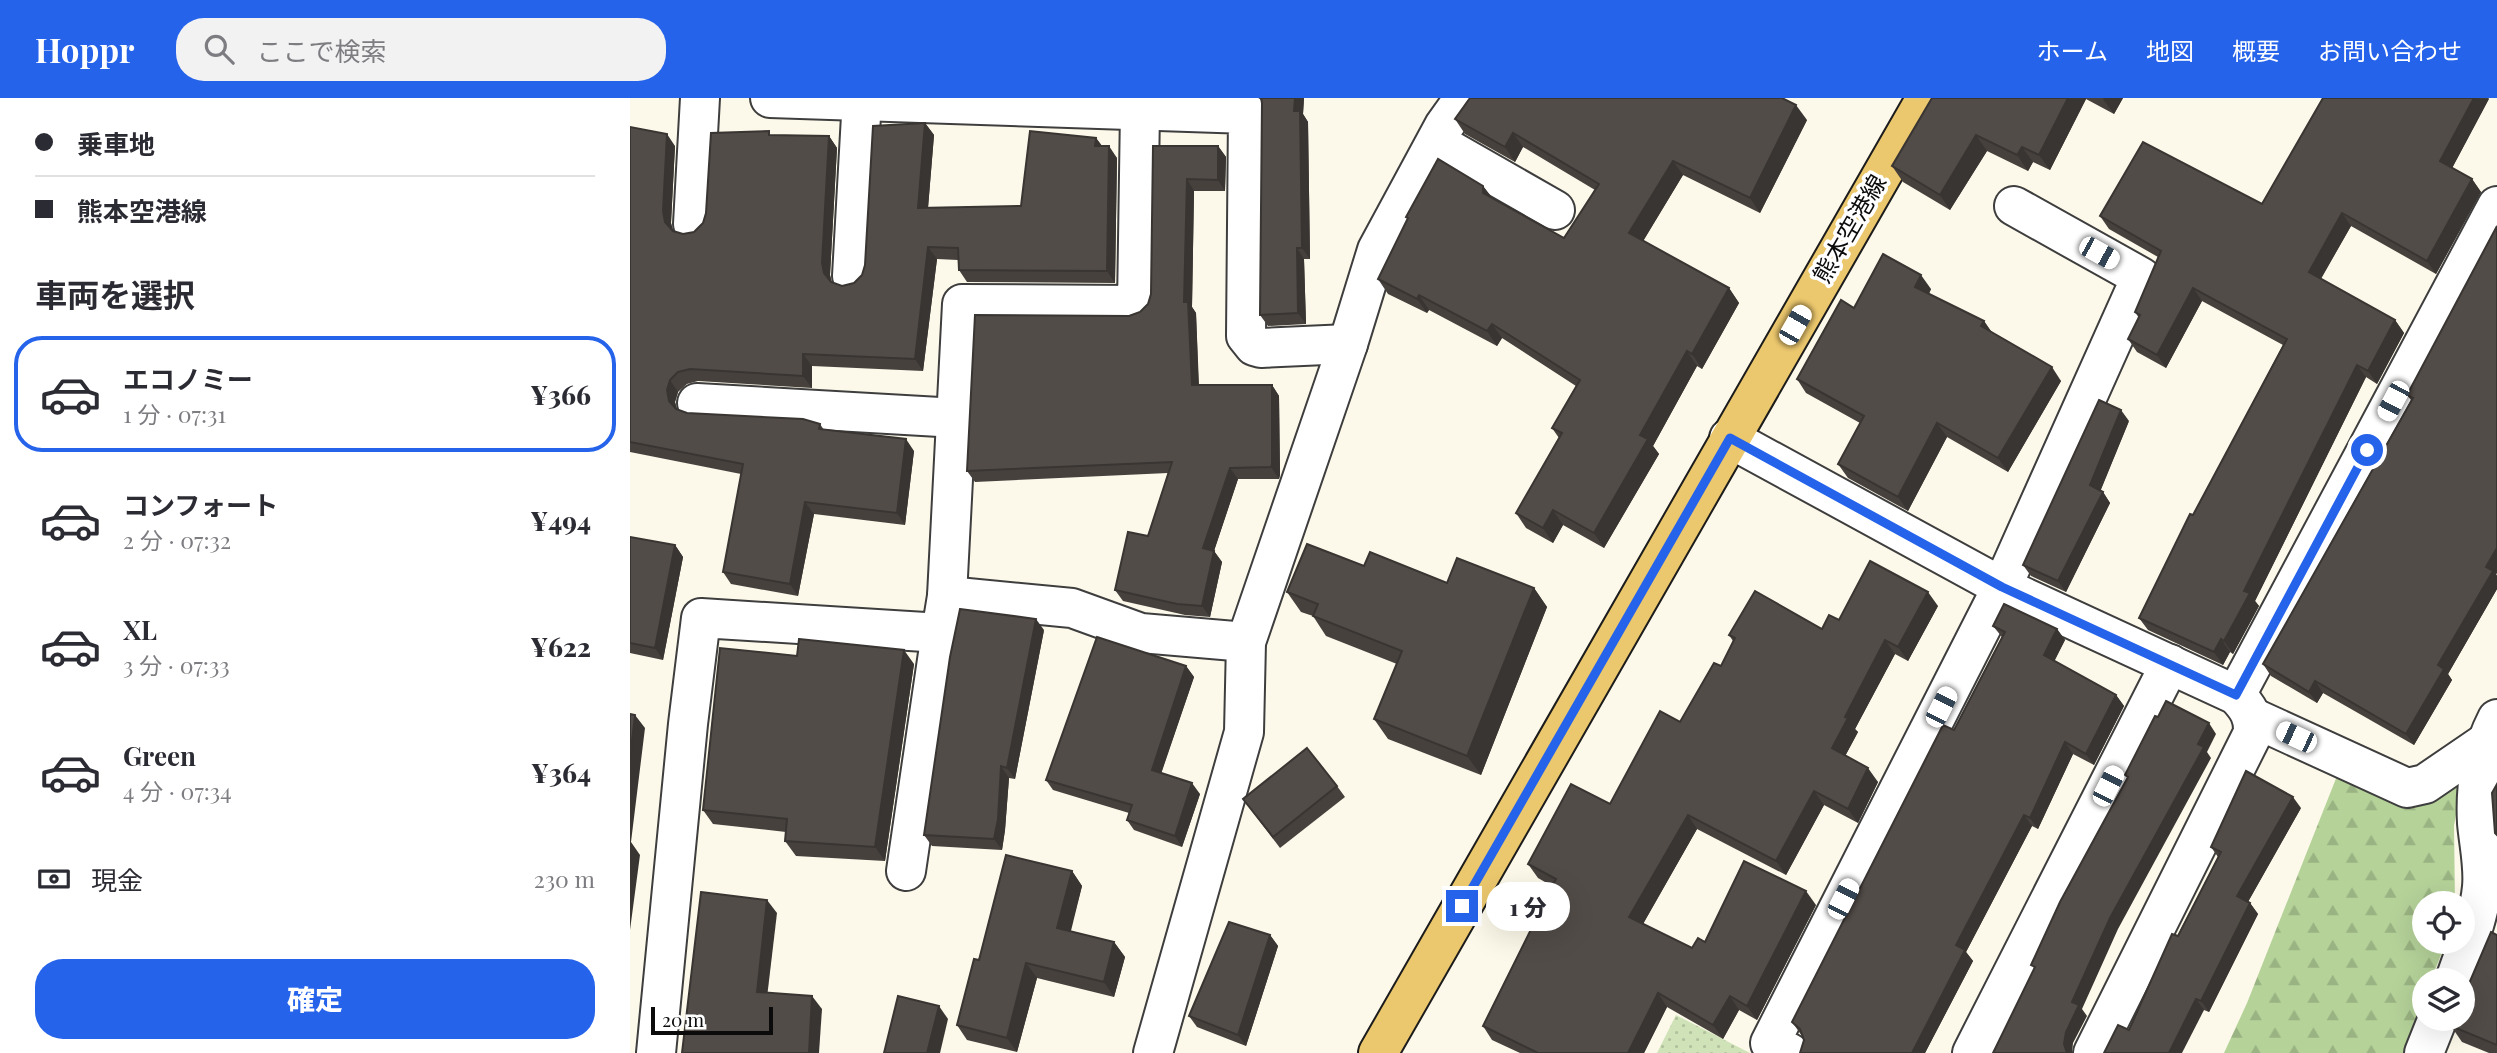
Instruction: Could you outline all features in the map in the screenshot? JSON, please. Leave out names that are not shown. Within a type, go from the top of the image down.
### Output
[{"type":"main road","name":"熊本空港線","points":[[1378,1053],[1926,98]]},
{"type":"street","points":[[693,225],[700,98]]},
{"type":"street","points":[[770,98],[1155,107],[1248,114],[1246,336],[1254,346],[1261,348],[1348,344]]},
{"type":"street","points":[[1153,1053],[1244,732],[1246,642],[1348,344],[1377,250],[1436,142],[1464,98]]},
{"type":"street","points":[[852,276],[862,100]]},
{"type":"street","points":[[906,871],[947,596],[962,304],[1137,305],[1155,107]]},
{"type":"street","points":[[1436,142],[1555,210]]},
{"type":"street","points":[[1790,1053],[1770,1043],[2002,587],[2141,277],[2014,206]]},
{"type":"street","points":[[2093,1053],[2253,733],[2244,706],[2497,206]]},
{"type":"street","points":[[697,403],[957,418]]},
{"type":"street","points":[[1730,438],[2002,587],[2170,664],[2244,706],[2407,788],[2425,784],[2491,731]]},
{"type":"street","points":[[947,596],[1081,610],[1122,628],[1141,633],[1246,642]]},
{"type":"street","points":[[656,1053],[701,618],[941,633]]},
{"type":"street","points":[[1972,1053],[2170,664]]},
{"type":"street","points":[[2459,968],[2479,908],[2482,886],[2477,797],[2491,731]]},
{"type":"street","points":[[2424,1053],[2433,1031]]},
{"type":"green space","points":[[2337,776],[2405,803],[2461,786],[2454,826],[2455,891],[2412,891],[2412,954],[2441,954],[2436,968],[2412,968],[2412,1030],[2403,1053],[2224,1053],[2247,1003]]},
{"type":"green space","points":[[1676,1015],[1750,1053],[1657,1053]]},
{"type":"building","points":[[1261,98],[1295,98],[1294,111],[1300,111],[1302,248],[1297,248],[1298,313],[1260,315]]},
{"type":"building","points":[[1470,98],[1782,98],[1796,105],[1750,198],[1673,161],[1629,233],[1729,288],[1692,354],[1687,351],[1640,435],[1648,439],[1594,533],[1553,510],[1543,528],[1516,513],[1562,433],[1552,428],[1580,380],[1492,324],[1487,331],[1419,295],[1417,299],[1378,279],[1408,218],[1406,217],[1438,159],[1483,186],[1483,193],[1564,238],[1599,184],[1513,133],[1505,147],[1455,119]]},
{"type":"building","points":[[1932,98],[2068,98],[2039,155],[2022,147],[2017,155],[1976,135],[1940,195],[1892,166]]},
{"type":"building","points":[[2323,98],[2474,98],[2440,161],[2472,179],[2427,261],[2342,213],[2309,272],[2395,320],[2368,371],[2357,365],[2244,591],[2250,593],[2224,641],[2221,639],[2214,652],[2139,618],[2190,514],[2193,515],[2287,339],[2193,288],[2157,355],[2128,339],[2140,315],[2135,312],[2161,251],[2100,216],[2143,142],[2262,204]]},
{"type":"building","points":[[925,123],[918,208],[1021,206],[1030,131],[1096,138],[1095,146],[1109,146],[1107,271],[959,270],[958,248],[928,247],[915,359],[803,354],[803,376],[690,369],[678,372],[670,380],[667,390],[669,401],[676,409],[687,413],[803,419],[820,424],[819,429],[906,439],[897,513],[805,502],[790,584],[723,572],[743,464],[630,442],[630,127],[667,134],[663,211],[665,222],[673,231],[683,234],[694,232],[703,223],[706,213],[711,133],[769,131],[769,135],[829,136],[822,263],[824,273],[831,282],[842,286],[854,283],[862,275],[865,265],[873,126]]},
{"type":"building","points":[[1153,146],[1218,146],[1218,180],[1187,179],[1184,302],[1188,302],[1192,385],[1272,385],[1272,464],[1271,467],[1230,468],[1203,548],[1214,551],[1202,606],[1177,604],[1115,590],[1128,532],[1148,536],[1172,462],[967,471],[975,315],[1129,316],[1140,312],[1148,304],[1151,294]]},
{"type":"building","points":[[2497,226],[2497,548],[2486,567],[2493,571],[2438,665],[2444,669],[2406,734],[2315,681],[2309,692],[2263,664],[2413,398],[2407,395]]},
{"type":"building","points":[[1883,254],[1921,275],[1915,287],[1984,321],[1981,326],[2052,367],[1998,458],[1937,423],[1898,497],[1838,464],[1864,416],[1797,379],[1841,300],[1854,308]]},
{"type":"building","points":[[2099,400],[2121,410],[2090,485],[2103,492],[2058,581],[2023,565]]},
{"type":"building","points":[[630,537],[675,545],[655,648],[630,643]]},
{"type":"building","points":[[1307,544],[1364,566],[1370,552],[1447,583],[1457,558],[1534,588],[1467,756],[1374,719],[1402,651],[1313,616],[1318,604],[1287,592]]},
{"type":"building","points":[[1870,561],[1928,592],[1898,647],[1885,640],[1832,748],[1868,768],[1848,809],[1814,791],[1776,861],[1688,815],[1629,917],[1692,948],[1698,938],[1705,942],[1744,861],[1806,891],[1747,1006],[1730,996],[1713,1025],[1658,993],[1628,1053],[1538,1053],[1483,1026],[1556,879],[1528,864],[1571,784],[1610,804],[1660,711],[1680,722],[1714,663],[1721,666],[1735,638],[1729,635],[1755,591],[1822,629],[1829,615],[1839,620]]},
{"type":"building","points":[[2004,604],[2057,629],[2044,655],[2116,695],[2086,754],[2065,742],[2030,818],[2024,815],[1956,945],[1965,950],[1912,1053],[1800,1053],[1804,1040],[1800,1029],[1792,1022],[1943,725],[1954,730],[2005,632],[1993,626]]},
{"type":"building","points":[[960,609],[1036,619],[1007,768],[1001,766],[994,839],[924,835],[950,657]]},
{"type":"building","points":[[1097,637],[1186,666],[1152,770],[1192,783],[1175,836],[1127,820],[1132,805],[1046,780]]},
{"type":"building","points":[[799,639],[904,650],[875,847],[785,841],[787,819],[703,810],[720,648],[797,656]]},
{"type":"building","points":[[2166,701],[2209,723],[2198,744],[2204,747],[2110,918],[2072,1002],[2079,1005],[2066,1032],[2064,1044],[2067,1053],[1993,1053],[2035,967],[2031,965],[2060,902],[2128,777],[2125,775],[2155,716],[2158,717]]},
{"type":"building","points":[[630,714],[635,715],[630,758]]},
{"type":"building","points":[[1307,748],[1337,786],[1273,837],[1243,799]]},
{"type":"building","points":[[2246,771],[2293,797],[2237,896],[2250,903],[2201,1001],[2196,999],[2169,1053],[2104,1053],[2118,1025],[2129,1030],[2172,934],[2178,936],[2221,852],[2211,847]]},
{"type":"building","points":[[2497,784],[2497,835],[2492,793]]},
{"type":"building","points":[[1006,855],[1072,871],[1057,928],[1114,942],[1104,982],[1026,963],[1007,1038],[957,1025],[974,959],[979,960]]},
{"type":"building","points":[[701,892],[767,900],[757,992],[812,996],[809,1053],[682,1053]]},
{"type":"building","points":[[1229,922],[1270,935],[1238,1035],[1189,1016]]},
{"type":"building","points":[[2491,932],[2497,935],[2497,1045],[2463,1031],[2475,1031],[2475,970]]},
{"type":"building","points":[[898,996],[939,1006],[927,1053],[884,1053]]},
{"type":"route","points":[[1462,906],[1730,438],[2002,587],[2236,695],[2367,450]]}]
